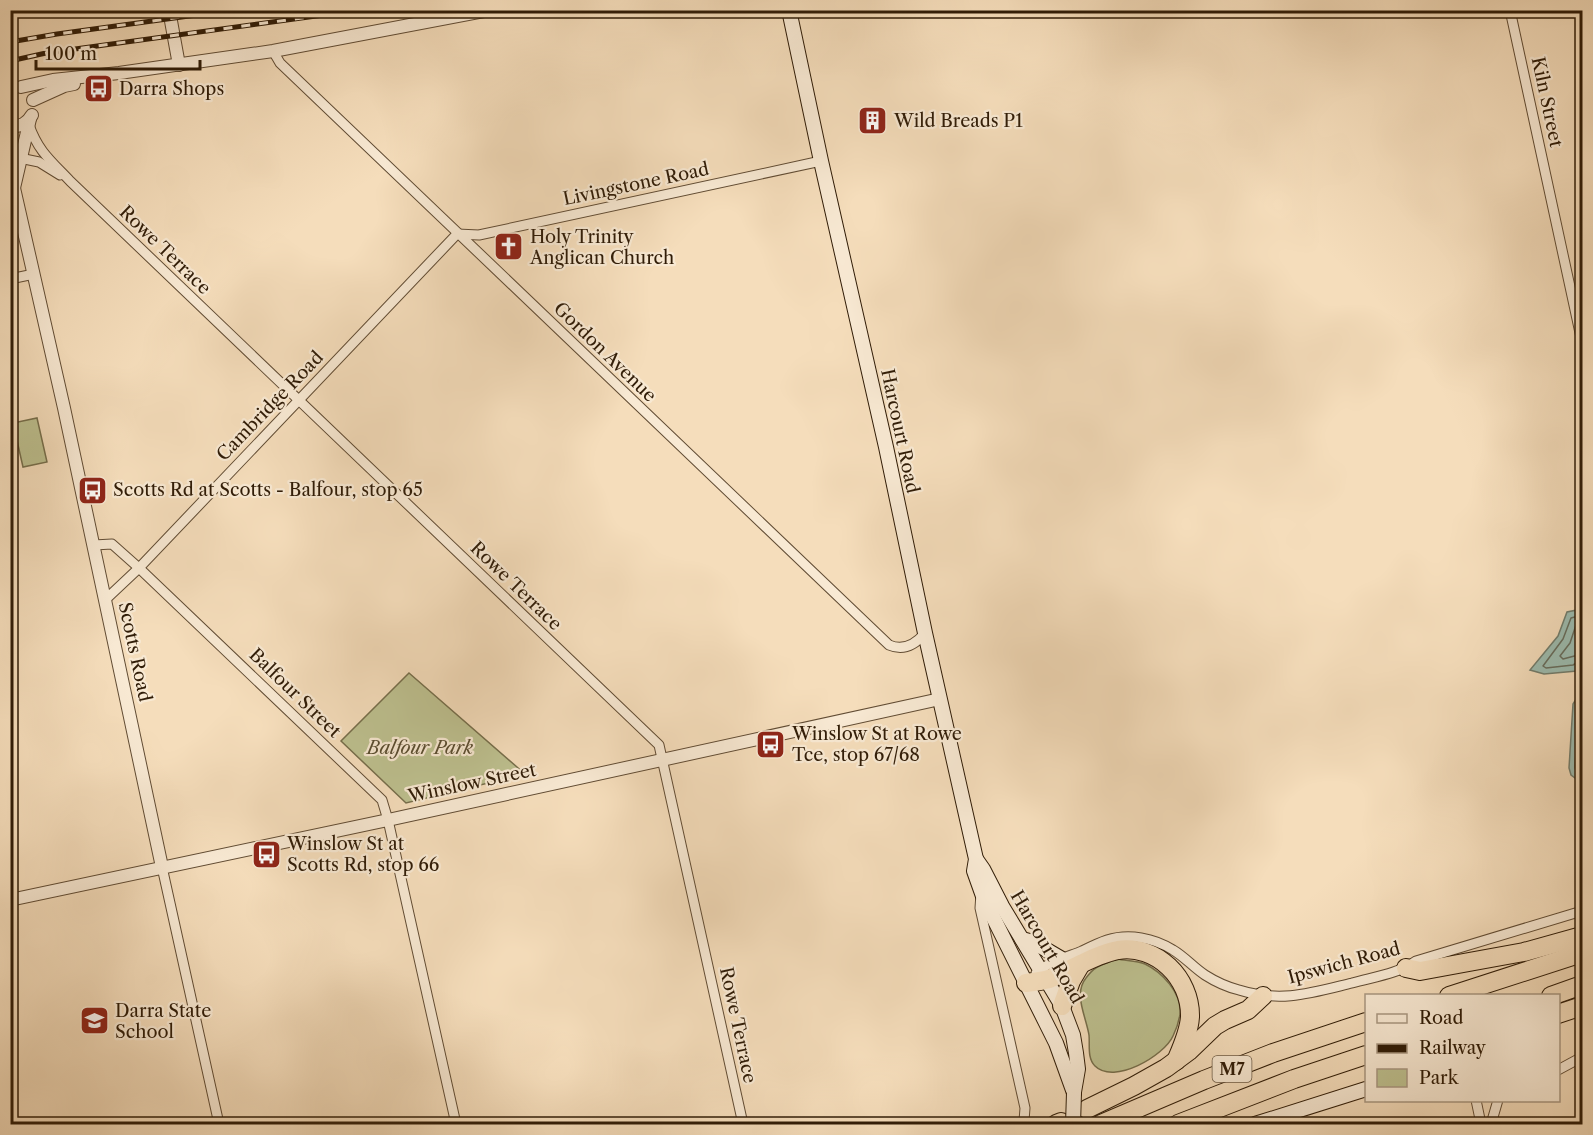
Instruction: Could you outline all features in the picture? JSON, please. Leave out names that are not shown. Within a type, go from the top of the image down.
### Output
[{"type":"highway","points":[[1406,968],[1420,971],[1449,966],[1524,952],[1582,936]]},
{"type":"highway","points":[[1026,983],[1099,956],[1127,949],[1141,951],[1167,964],[1177,975],[1184,988],[1190,1015],[1186,1035],[1176,1061]]},
{"type":"highway","points":[[1455,994],[1582,952]]},
{"type":"highway","points":[[1062,1006],[1071,981],[1081,964]]},
{"type":"highway","points":[[1557,994],[1582,985]]},
{"type":"highway","points":[[1087,1108],[1134,1086],[1176,1061],[1215,1026],[1248,1010],[1263,996]]},
{"type":"highway","points":[[1560,1013],[1582,1006]]},
{"type":"highway","name":"M7","points":[[1101,1125],[1273,1053],[1365,1022]]},
{"type":"highway","name":"M7","points":[[1178,1125],[1294,1079],[1365,1055]]},
{"type":"main road","name":"Harcourt Road","points":[[789,10],[976,859],[974,871],[1002,936],[1066,1065],[1074,1093]]},
{"type":"main road","name":"Harcourt Road","points":[[976,859],[1062,1006],[1073,1035],[1078,1069],[1074,1093],[1063,1124]]},
{"type":"main road","points":[[1022,939],[1033,942],[1062,959]]},
{"type":"main road","points":[[1255,1125],[1365,1089]]},
{"type":"street","points":[[169,10],[179,65]]},
{"type":"street","points":[[16,86],[273,51],[489,10]]},
{"type":"street","name":"Kiln Street","points":[[1510,10],[1582,342]]},
{"type":"street","name":"Gordon Avenue","points":[[273,51],[280,63],[457,234],[889,645],[908,647],[925,633]]},
{"type":"street","points":[[16,86],[27,90],[33,100],[64,86],[119,73]]},
{"type":"street","name":"Scotts Road","points":[[33,100],[34,107],[16,157],[12,185],[94,545],[219,1125]]},
{"type":"street","points":[[10,126],[19,126],[29,122]]},
{"type":"street","name":"Rowe Terrace","points":[[29,122],[40,150],[70,181],[659,746],[742,1125]]},
{"type":"street","name":"Rowe Terrace","points":[[16,157],[39,162],[70,181]]},
{"type":"street","name":"Livingstone Road","points":[[457,234],[479,235],[821,161]]},
{"type":"street","name":"Cambridge Road","points":[[105,600],[457,234]]},
{"type":"street","points":[[10,279],[34,274]]},
{"type":"street","name":"Balfour Street","points":[[94,545],[112,544],[139,567],[382,800],[456,1125]]},
{"type":"street","name":"Winslow Street","points":[[10,900],[940,699]]},
{"type":"street","name":"Harcourt Road","points":[[981,891],[980,908],[1025,1108],[1022,1123]]},
{"type":"street","name":"Ipswich Road","points":[[1043,975],[1062,959],[1107,940],[1143,938],[1173,950],[1214,980],[1239,990],[1263,996],[1291,997],[1406,968],[1416,961],[1582,911]]},
{"type":"street","points":[[1561,1067],[1582,1058]]},
{"type":"street","points":[[1476,1102],[1481,1125]]},
{"type":"street","points":[[1491,1125],[1498,1102]]},
{"type":"green space","points":[[37,418],[47,462],[23,467],[13,423]]},
{"type":"green space","name":"Balfour Park","points":[[409,673],[525,774],[406,803],[341,741]]},
{"type":"green space","points":[[1117,959],[1142,963],[1158,972],[1170,984],[1178,998],[1180,1014],[1173,1036],[1160,1052],[1138,1066],[1114,1072],[1103,1071],[1092,1063],[1089,1035],[1080,998],[1082,984],[1093,970]]},
{"type":"water","points":[[1582,609],[1582,665],[1577,671],[1544,674],[1530,670],[1558,636],[1567,612]]},
{"type":"water","points":[[1582,694],[1582,783],[1571,775],[1569,768],[1573,704]]},
{"type":"waterway","points":[[1577,671],[1580,699]]},
{"type":"railway","points":[[10,42],[233,10]]},
{"type":"railway","points":[[10,61],[46,53],[360,10]]},
{"type":"place","name":"Darra Shops","points":[[98,89]]},
{"type":"place","name":"Wild Breads P1","points":[[873,121]]},
{"type":"place","name":"Holy Trinity Anglican Church","points":[[509,247]]},
{"type":"place","name":"Scotts Rd at Scotts - Balfour, stop 65","points":[[92,490]]},
{"type":"place","name":"Winslow St at Rowe Tce, stop 67/68","points":[[771,744]]},
{"type":"place","name":"Winslow St at Scotts Rd, stop 66","points":[[266,854]]},
{"type":"place","name":"Darra State School","points":[[94,1021]]}]
